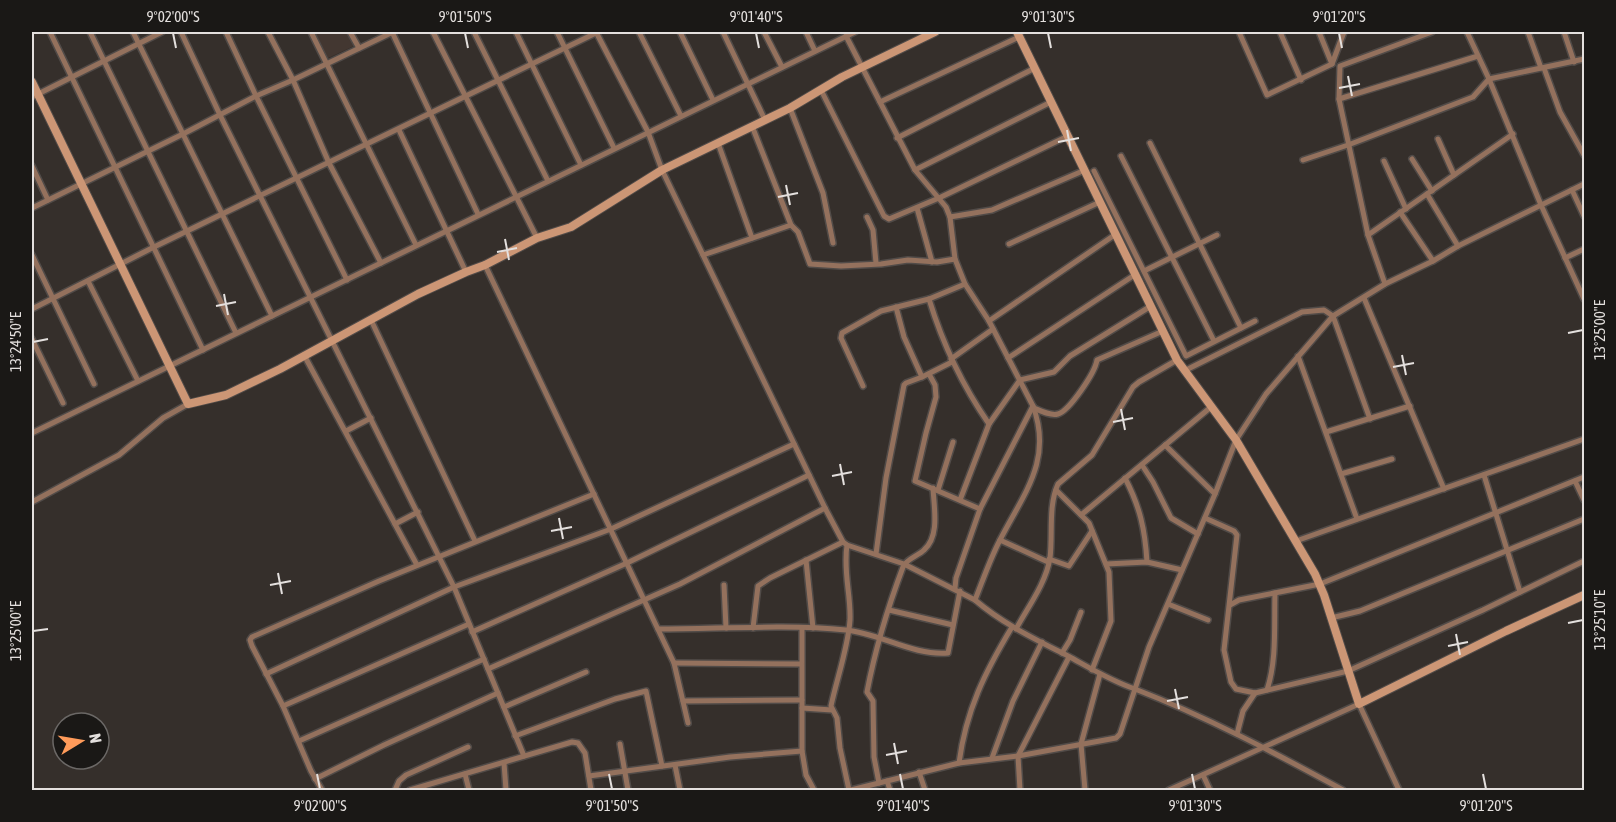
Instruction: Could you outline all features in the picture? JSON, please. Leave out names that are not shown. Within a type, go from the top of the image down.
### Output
[{"type":"street","points":[[50,32],[203,350]]},
{"type":"street","points":[[90,32],[236,333]]},
{"type":"street","points":[[133,32],[272,316]]},
{"type":"street","points":[[34,95],[162,32]]},
{"type":"street","points":[[181,32],[454,587],[524,756]]},
{"type":"street","points":[[226,32],[347,280]]},
{"type":"street","points":[[268,32],[329,163],[381,263]]},
{"type":"street","points":[[311,32],[416,245]]},
{"type":"street","points":[[350,32],[359,48]]},
{"type":"street","points":[[32,208],[256,96],[393,32],[478,214]]},
{"type":"street","points":[[434,32],[537,238]]},
{"type":"street","points":[[474,32],[548,181]]},
{"type":"street","points":[[516,32],[580,165]]},
{"type":"street","points":[[557,32],[614,148]]},
{"type":"street","points":[[32,309],[598,32],[648,132],[662,170],[794,444],[845,544],[849,630],[831,706],[837,718],[840,748],[850,790],[959,763],[1018,756],[1110,739],[1120,734],[1149,647],[1236,440],[1266,394],[1298,356],[1333,316],[1385,284],[1584,184]]},
{"type":"street","points":[[639,32],[681,116]]},
{"type":"street","points":[[680,32],[713,100]]},
{"type":"street","points":[[723,32],[765,120]]},
{"type":"street","points":[[764,32],[782,67]]},
{"type":"street","points":[[806,32],[815,51]]},
{"type":"street","points":[[32,502],[119,455],[163,418],[188,404],[226,395],[372,321],[418,294],[485,265],[537,238],[571,227],[662,170],[790,108],[863,67],[934,32]]},
{"type":"street","points":[[1239,32],[1266,94],[1332,64],[1344,32]]},
{"type":"street","points":[[1280,32],[1301,80]]},
{"type":"street","points":[[1319,32],[1332,64]]},
{"type":"street","points":[[1385,284],[1368,235],[1348,146],[1339,99],[1341,66],[1432,32]]},
{"type":"street","points":[[1467,32],[1584,299]]},
{"type":"street","points":[[1528,32],[1560,112],[1584,155]]},
{"type":"street","points":[[1564,32],[1574,62]]},
{"type":"street","points":[[32,433],[850,33],[863,67],[897,138],[915,170],[946,207],[950,218],[955,259],[965,284],[989,321],[1039,420],[1041,452],[1035,471],[1021,505],[1000,540],[975,600]]},
{"type":"street","points":[[880,102],[1018,34],[1116,234],[1186,356],[1255,321]]},
{"type":"street","points":[[1339,99],[1478,56]]},
{"type":"street","points":[[1303,160],[1348,146],[1473,97],[1489,79],[1584,59]]},
{"type":"street","points":[[897,138],[1035,68]]},
{"type":"street","points":[[32,82],[34,95],[82,183],[188,404]]},
{"type":"street","points":[[821,90],[884,216],[889,219],[939,198],[1068,136]]},
{"type":"street","points":[[915,170],[1051,102]]},
{"type":"street","points":[[790,108],[823,193],[833,243]]},
{"type":"street","points":[[752,126],[791,225],[798,232],[810,264],[841,266],[908,260],[932,262],[955,259]]},
{"type":"street","points":[[399,130],[466,272]]},
{"type":"street","points":[[1368,235],[1512,135]]},
{"type":"street","points":[[1438,139],[1454,175]]},
{"type":"street","points":[[1150,142],[1241,328]]},
{"type":"street","points":[[718,143],[752,238]]},
{"type":"street","points":[[1122,156],[1214,341]]},
{"type":"street","points":[[1412,159],[1458,246]]},
{"type":"street","points":[[1384,161],[1403,210],[1433,261]]},
{"type":"street","points":[[32,166],[48,200]]},
{"type":"street","points":[[950,218],[992,210],[1085,170]]},
{"type":"street","points":[[1094,171],[1140,273],[1151,306],[1177,360],[1236,440],[1320,584],[1359,704],[1399,790]]},
{"type":"street","points":[[1572,190],[1584,216]]},
{"type":"street","points":[[1009,244],[1100,202]]},
{"type":"street","points":[[916,208],[932,262]]},
{"type":"street","points":[[867,217],[873,230],[876,263]]},
{"type":"street","points":[[703,255],[791,225]]},
{"type":"street","points":[[989,321],[1116,234]]},
{"type":"street","points":[[1008,358],[1140,273],[1217,235]]},
{"type":"street","points":[[1565,258],[1584,249]]},
{"type":"street","points":[[32,255],[94,384]]},
{"type":"street","points":[[485,265],[674,663],[688,723]]},
{"type":"street","points":[[88,280],[138,381]]},
{"type":"street","points":[[863,386],[841,335],[881,311],[929,300],[965,284]]},
{"type":"street","points":[[1365,298],[1444,489]]},
{"type":"street","points":[[929,300],[951,361],[968,393],[989,424]]},
{"type":"street","points":[[960,500],[989,424],[1020,380],[1054,372],[1070,356],[1151,306]]},
{"type":"street","points":[[896,307],[904,337],[922,377]]},
{"type":"street","points":[[1184,371],[1302,312],[1324,310],[1333,316],[1370,418]]},
{"type":"street","points":[[372,321],[475,542]]},
{"type":"street","points":[[876,554],[886,478],[902,392],[906,382],[929,374],[951,361],[993,329]]},
{"type":"street","points":[[1034,407],[1051,415],[1060,414],[1070,405],[1090,376],[1097,360],[1163,331]]},
{"type":"street","points":[[32,339],[63,403]]},
{"type":"street","points":[[304,356],[417,565]]},
{"type":"street","points":[[1298,356],[1357,519]]},
{"type":"street","points":[[959,763],[961,746],[974,698],[991,662],[1043,578],[1049,561],[1056,490],[1062,480],[1083,465],[1092,455],[1133,387],[1177,360]]},
{"type":"street","points":[[929,374],[935,385],[936,397],[915,481],[980,509]]},
{"type":"street","points":[[1326,432],[1410,406]]},
{"type":"street","points":[[658,629],[813,628],[849,630],[939,654],[948,653],[958,590],[956,578],[980,509],[1034,407]]},
{"type":"street","points":[[1081,515],[1211,407]]},
{"type":"street","points":[[346,431],[371,418]]},
{"type":"street","points":[[1296,541],[1584,439]]},
{"type":"street","points":[[879,783],[874,757],[873,701],[867,692],[880,640],[904,564],[924,550],[932,539],[935,489],[953,442]]},
{"type":"street","points":[[266,674],[454,587],[611,529],[794,444]]},
{"type":"street","points":[[1165,445],[1215,494]]},
{"type":"street","points":[[1341,474],[1392,459]]},
{"type":"street","points":[[1142,465],[1171,518],[1198,534]]},
{"type":"street","points":[[472,632],[627,563],[809,475]]},
{"type":"street","points":[[1484,475],[1520,592]]},
{"type":"street","points":[[1230,605],[1239,600],[1320,584],[1584,477]]},
{"type":"street","points":[[1125,478],[1138,504],[1143,521],[1147,562]]},
{"type":"street","points":[[1575,481],[1584,500]]},
{"type":"street","points":[[1056,490],[1087,520],[1110,579],[1111,621],[1092,670]]},
{"type":"street","points":[[322,790],[250,640],[252,637],[417,565],[594,494]]},
{"type":"street","points":[[488,669],[680,584],[825,508]]},
{"type":"street","points":[[395,524],[418,512]]},
{"type":"street","points":[[1205,518],[1234,531],[1237,535],[1224,650],[1231,682],[1236,688],[1255,693],[1348,671],[1584,561]]},
{"type":"street","points":[[1331,618],[1360,611],[1584,519]]},
{"type":"street","points":[[1000,540],[1049,561],[1069,566],[1092,531]]},
{"type":"street","points":[[753,628],[758,586],[806,560],[845,544],[904,564],[958,590],[1014,628],[1092,670],[1238,734],[1343,790]]},
{"type":"street","points":[[806,560],[813,628]]},
{"type":"street","points":[[1106,564],[1147,562],[1182,570]]},
{"type":"street","points":[[724,585],[726,628]]},
{"type":"street","points":[[1267,690],[1271,679],[1273,657],[1275,593]]},
{"type":"street","points":[[1169,790],[1359,704],[1584,595]]},
{"type":"street","points":[[1168,604],[1208,620]]},
{"type":"street","points":[[889,610],[953,625]]},
{"type":"street","points":[[1062,653],[1071,640],[1081,612]]},
{"type":"street","points":[[283,706],[469,624]]},
{"type":"street","points":[[802,628],[802,751],[811,790]]},
{"type":"street","points":[[992,758],[1013,701],[1042,642]]},
{"type":"street","points":[[1020,790],[1018,756],[1069,657]]},
{"type":"street","points":[[299,741],[484,659]]},
{"type":"street","points":[[674,663],[801,664]]},
{"type":"street","points":[[504,707],[586,672]]},
{"type":"street","points":[[1085,790],[1081,744],[1100,674]]},
{"type":"street","points":[[515,736],[615,699],[646,692],[662,766]]},
{"type":"street","points":[[315,779],[498,693]]},
{"type":"street","points":[[1238,734],[1243,711],[1255,693]]},
{"type":"street","points":[[683,701],[802,700]]},
{"type":"street","points":[[802,708],[832,710]]},
{"type":"street","points":[[410,790],[426,788],[572,742],[578,743],[585,753],[591,790]]},
{"type":"street","points":[[620,744],[628,790]]},
{"type":"street","points":[[395,790],[399,780],[406,775],[468,747]]},
{"type":"street","points":[[589,776],[730,757],[802,751]]},
{"type":"street","points":[[504,763],[506,790]]},
{"type":"street","points":[[675,765],[680,790]]},
{"type":"street","points":[[919,772],[925,790]]},
{"type":"street","points":[[465,774],[469,790]]},
{"type":"street","points":[[1203,775],[1210,790]]},
{"type":"street","points":[[887,781],[890,790]]},
{"type":"shaded area","points":[[315,32],[347,32],[354,46],[328,58]]}]
